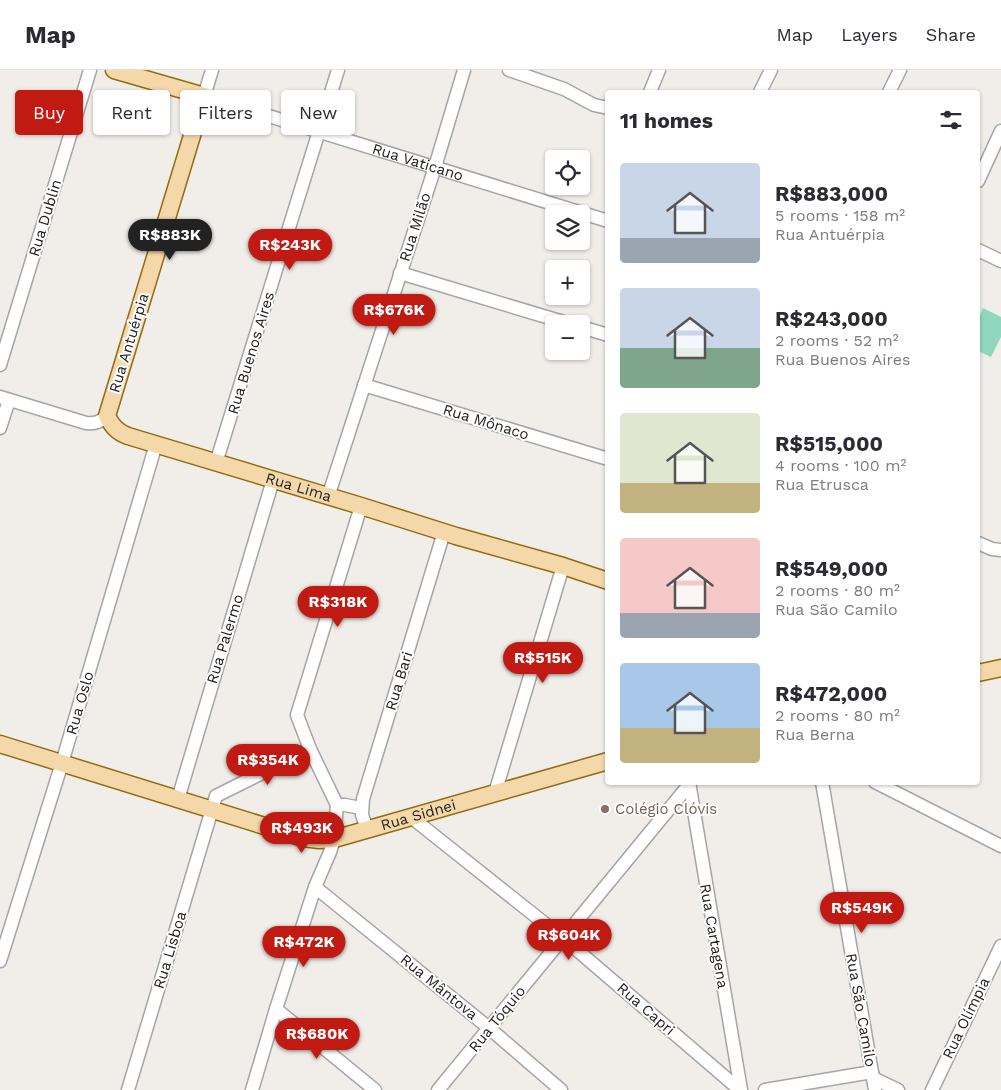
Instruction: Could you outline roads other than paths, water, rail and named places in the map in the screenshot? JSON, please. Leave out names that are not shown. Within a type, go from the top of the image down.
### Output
[{"type":"main road","name":"Rua Vaticano","points":[[114,70],[183,90]]},
{"type":"main road","name":"Rua Antuérpia","points":[[107,416],[192,135]]},
{"type":"main road","name":"Rua Lima","points":[[107,416],[113,427],[122,434],[605,580]]},
{"type":"main road","points":[[980,673],[1001,668]]},
{"type":"main road","name":"Rua Sidnei","points":[[0,744],[303,838],[319,840],[334,839],[367,830],[605,762]]},
{"type":"street","name":"Rua Dublin","points":[[0,366],[90,70]]},
{"type":"street","name":"Rua Antuérpia","points":[[206,90],[212,70]]},
{"type":"street","name":"Rua Buenos Aires","points":[[332,90],[338,70]]},
{"type":"street","name":"Rua Milão","points":[[328,497],[435,167],[464,70]]},
{"type":"street","points":[[509,70],[564,89],[594,105],[605,107]]},
{"type":"street","points":[[651,90],[659,70]]},
{"type":"street","points":[[761,90],[772,70]]},
{"type":"street","points":[[890,90],[900,70]]},
{"type":"street","points":[[980,177],[1001,131]]},
{"type":"street","name":"Rua Buenos Aires","points":[[216,463],[318,135]]},
{"type":"street","name":"Rua Vaticano","points":[[329,135],[605,220]]},
{"type":"street","points":[[980,251],[1001,261]]},
{"type":"street","points":[[400,273],[545,316]]},
{"type":"street","points":[[590,330],[605,334]]},
{"type":"street","name":"Rua Mônaco","points":[[364,384],[605,458]]},
{"type":"street","points":[[0,428],[4,398],[86,423],[97,423],[107,416]]},
{"type":"street","name":"Rua Oslo","points":[[0,961],[62,763],[156,444]]},
{"type":"street","name":"Rua Palermo","points":[[178,799],[273,480]]},
{"type":"street","points":[[252,1090],[315,887],[334,839],[337,805],[310,750],[297,715],[361,506]]},
{"type":"street","name":"Rua Bari","points":[[361,808],[444,532]]},
{"type":"street","points":[[980,544],[992,549],[1001,550]]},
{"type":"street","points":[[496,793],[563,566]]},
{"type":"street","points":[[211,810],[216,796],[310,750]]},
{"type":"street","name":"Rua Tóquio","points":[[438,1090],[688,785]]},
{"type":"street","name":"Rua Cartagena","points":[[689,785],[740,1090]]},
{"type":"street","name":"Rua São Camilo","points":[[823,785],[873,1080]]},
{"type":"street","points":[[881,785],[1001,846]]},
{"type":"street","points":[[337,805],[361,808],[367,830]]},
{"type":"street","name":"Rua Lisboa","points":[[128,1090],[211,810]]},
{"type":"street","name":"Rua Capri","points":[[412,817],[563,938],[740,1090]]},
{"type":"street","name":"Rua Mântova","points":[[315,887],[489,1028],[561,1090]]},
{"type":"street","name":"Rua Olímpia","points":[[932,1090],[1001,946]]},
{"type":"street","points":[[276,1009],[376,1090]]},
{"type":"street","points":[[765,1090],[873,1080],[898,1090]]},
{"type":"place","name":"Colégio Clóvis","points":[[605,809]]}]
